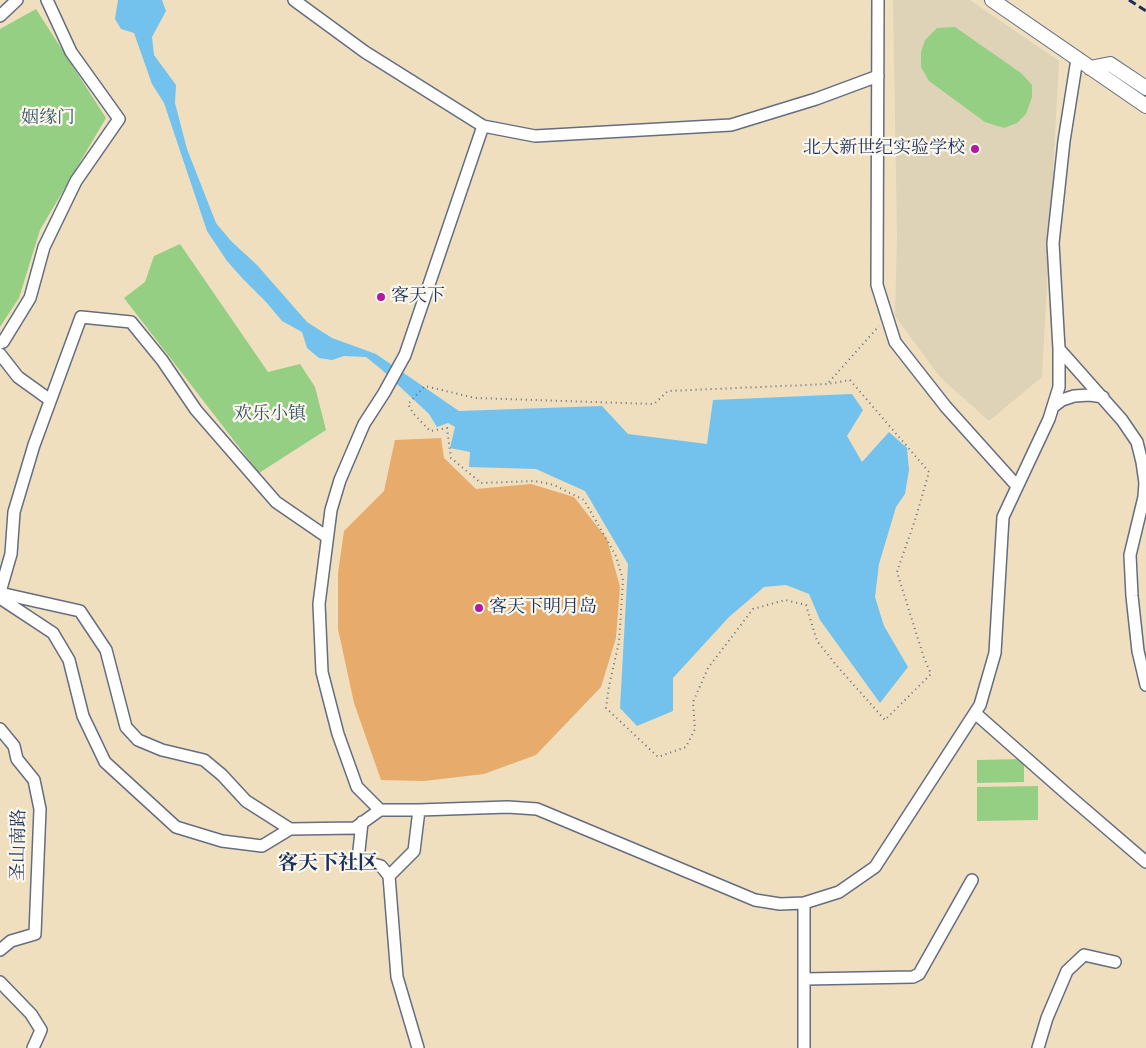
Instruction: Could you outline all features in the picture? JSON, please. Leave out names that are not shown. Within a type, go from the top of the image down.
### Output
[{"type":"street","points":[[0,16],[17,0]]},
{"type":"street","points":[[0,344],[30,298],[44,248],[76,181],[119,119],[71,52],[47,0]]},
{"type":"street","points":[[294,0],[365,52],[482,126],[535,136],[730,125],[816,99],[878,76]]},
{"type":"street","points":[[878,0],[877,285],[895,342],[946,407],[1017,486]]},
{"type":"street","points":[[992,0],[1146,106]]},
{"type":"street","points":[[0,598],[53,633],[69,660],[83,716],[105,762],[176,827],[222,840],[262,846],[290,829],[355,828],[380,810],[537,808],[755,900],[780,904],[804,903],[839,892],[875,867],[980,705],[995,653],[1003,518],[1050,419],[1059,387],[1059,348],[1053,243],[1064,141],[1077,59]]},
{"type":"street","points":[[1090,68],[1110,64],[1146,88]]},
{"type":"street","points":[[380,810],[357,787],[338,734],[322,672],[319,604],[331,510],[340,480],[364,424],[405,355],[482,126]]},
{"type":"street","points":[[290,829],[246,802],[222,775],[204,760],[162,750],[138,740],[126,727],[106,650],[80,611],[0,592],[11,554],[14,512],[34,445],[81,317],[131,322],[162,360],[196,410],[276,502],[327,537]]},
{"type":"street","points":[[1059,348],[1122,420],[1136,442],[1143,469],[1144,497],[1130,555],[1138,651],[1146,685]]},
{"type":"street","points":[[0,354],[18,377],[50,400]]},
{"type":"street","points":[[1053,407],[1062,400],[1074,396],[1090,394],[1103,397]]},
{"type":"street","points":[[975,713],[1146,862]]},
{"type":"street","name":"圣山南路","points":[[0,729],[14,746],[17,760],[34,780],[40,808],[35,934],[11,941],[0,950]]},
{"type":"street","points":[[389,876],[414,851],[419,810]]},
{"type":"street","points":[[362,822],[358,860],[381,866],[389,876],[397,977],[418,1048]]},
{"type":"street","points":[[805,979],[913,977],[918,974],[972,880]]},
{"type":"street","points":[[804,903],[804,1048]]},
{"type":"street","points":[[1038,1048],[1047,1018],[1067,971],[1084,955],[1115,962]]},
{"type":"street","points":[[0,982],[31,1014],[42,1030],[33,1048]]},
{"type":"path","points":[[828,384],[850,380],[929,472],[897,572],[924,658],[931,674],[885,720],[817,641],[806,605],[785,600],[753,609],[708,668],[693,702],[695,729],[686,747],[658,757],[606,708],[619,642],[623,580],[616,556],[584,500],[554,485],[535,481],[481,483],[452,458],[447,428],[430,431],[413,413],[408,404],[425,386],[475,398],[654,404],[668,391],[828,384],[887,316]]},
{"type":"shaded area","name":"北大新世纪实验学校","points":[[893,0],[970,0],[1059,61],[1042,377],[989,421],[940,377],[895,316],[897,237]]},
{"type":"green space","name":"姻缘门","points":[[36,9],[106,118],[40,230],[19,298],[0,327],[0,29]]},
{"type":"green space","points":[[955,27],[1021,73],[1032,85],[1032,97],[1026,114],[1017,123],[1004,128],[985,122],[929,81],[921,67],[921,52],[925,40],[937,28]]},
{"type":"green space","name":"欢乐小镇","points":[[180,244],[268,372],[300,364],[315,387],[326,430],[259,473],[124,298],[145,282],[154,256]]},
{"type":"green space","points":[[1024,759],[1024,782],[977,783],[977,760]]},
{"type":"green space","points":[[1038,786],[1038,820],[977,821],[977,787]]},
{"type":"water","points":[[118,0],[162,0],[166,11],[152,37],[154,55],[176,85],[175,103],[187,149],[216,223],[231,241],[257,265],[307,322],[332,338],[376,354],[459,411],[602,406],[628,434],[707,444],[713,400],[852,394],[863,410],[847,436],[862,462],[889,432],[907,448],[909,470],[905,494],[896,507],[879,564],[875,597],[884,626],[908,667],[880,703],[820,620],[809,594],[786,585],[764,587],[729,617],[673,678],[673,711],[637,726],[620,708],[628,564],[585,491],[536,469],[469,467],[470,452],[450,448],[455,427],[448,423],[437,427],[429,414],[366,357],[344,356],[332,360],[319,358],[307,348],[302,332],[282,321],[227,261],[207,231],[164,103],[152,84],[134,33],[121,29],[115,19]]},
{"type":"building","name":"客天下明月岛","points":[[441,438],[444,458],[476,489],[531,484],[574,497],[607,539],[620,587],[616,638],[601,687],[536,755],[484,774],[424,781],[381,780],[354,703],[338,629],[338,573],[344,531],[384,491],[395,440]]},
{"type":"railway","points":[[1129,0],[1146,11]]},
{"type":"place","name":"北大新世纪实验学校","points":[[975,149]]},
{"type":"place","name":"客天下","points":[[381,297]]},
{"type":"place","name":"客天下明月岛","points":[[479,608]]},
{"type":"district","name":"客天下社区","points":[[328,865]]}]
